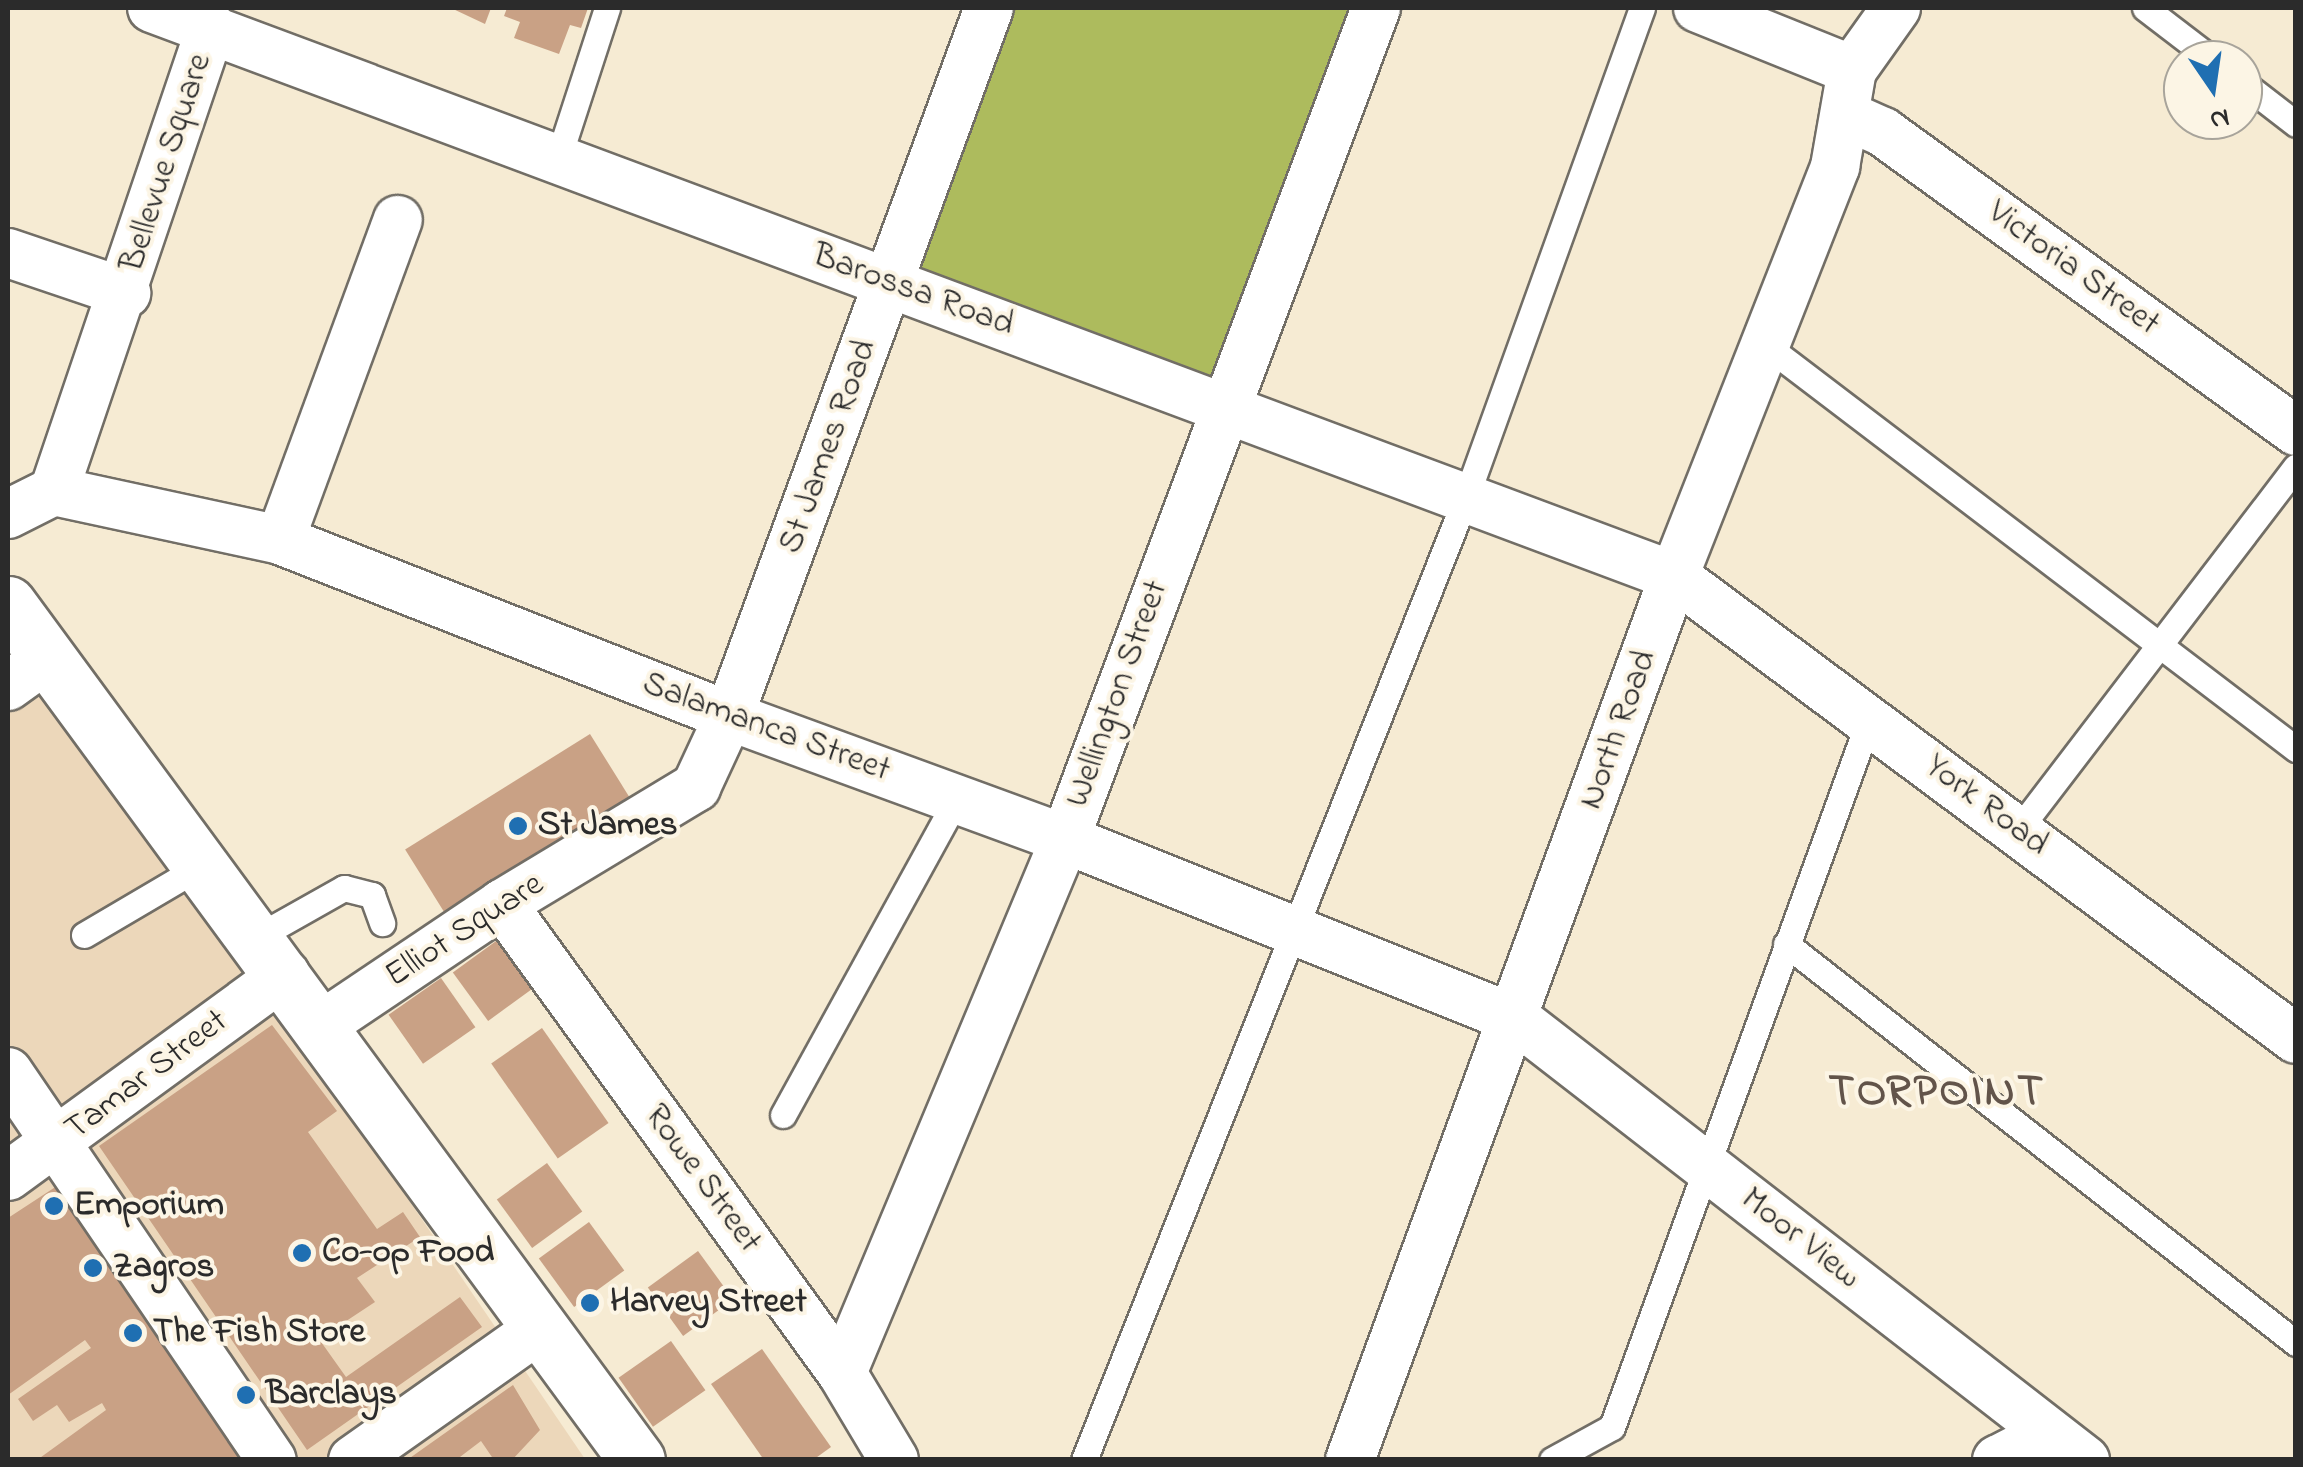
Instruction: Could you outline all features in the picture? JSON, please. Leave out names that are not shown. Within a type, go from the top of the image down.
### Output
[{"type":"main road","points":[[8,604],[27,672],[201,866],[271,956],[637,1460]]},
{"type":"street","name":"Barossa Road","points":[[152,8],[1674,576]]},
{"type":"street","name":"St James Road","points":[[729,716],[989,8]]},
{"type":"street","name":"Wellington Street","points":[[842,1373],[1065,838],[1376,8]]},
{"type":"street","name":"Victoria Street","points":[[1698,8],[1849,92],[1883,132],[2296,432]]},
{"type":"street","name":"North Road","points":[[1350,1460],[1516,1018],[1674,576],[1835,166],[1849,92],[1896,8]]},
{"type":"street","name":"Bellevue Square","points":[[8,253],[126,293],[210,27]]},
{"type":"street","points":[[280,540],[398,220]]},
{"type":"street","points":[[8,514],[54,491],[126,293]]},
{"type":"street","name":"Salamanca Street","points":[[54,491],[280,540],[729,716],[1065,838],[1516,1018]]},
{"type":"street","name":"York Road","points":[[1674,576],[2296,1039]]},
{"type":"street","name":"Elliot Square","points":[[322,1025],[502,904],[696,787],[729,716]]},
{"type":"street","name":"Rowe Street","points":[[502,904],[842,1373],[894,1460]]},
{"type":"street","name":"Tamar Street","points":[[8,1176],[56,1144],[271,956]]},
{"type":"street","name":"Moor View","points":[[1516,1018],[2068,1446]]},
{"type":"street","points":[[8,1072],[272,1460]]},
{"type":"street","points":[[352,1460],[539,1329]]},
{"type":"street","points":[[1998,1460],[2068,1446]]},
{"type":"lane","points":[[558,159],[607,8]]},
{"type":"lane","points":[[1084,1460],[1466,497],[1642,8]]},
{"type":"lane","points":[[2144,8],[2186,40]]},
{"type":"lane","points":[[2263,98],[2296,124]]},
{"type":"lane","points":[[1764,344],[2158,648],[2296,749]]},
{"type":"lane","points":[[2018,830],[2296,467]]},
{"type":"lane","points":[[1552,1460],[1612,1426],[1868,720]]},
{"type":"lane","points":[[783,1115],[957,798]]},
{"type":"lane","points":[[84,935],[201,866]]},
{"type":"lane","points":[[271,956],[344,888],[372,895],[382,923]]},
{"type":"lane","points":[[1786,944],[2296,1343]]},
{"type":"shaded area","points":[[8,652],[236,946],[585,1459],[8,1459]]},
{"type":"green space","points":[[1002,8],[1368,8],[1220,399],[908,277]]},
{"type":"building","points":[[451,8],[491,8],[485,24]]},
{"type":"building","points":[[507,8],[588,8],[581,28],[570,25],[559,54],[514,38],[520,22],[504,16]]},
{"type":"building","name":"St James","points":[[590,734],[633,803],[448,918],[405,850]]},
{"type":"building","points":[[503,936],[538,985],[488,1021],[453,972]]},
{"type":"building","points":[[441,978],[475,1027],[423,1064],[389,1015]]},
{"type":"building","points":[[272,1025],[337,1111],[308,1132],[377,1229],[403,1212],[420,1237],[357,1278],[375,1302],[319,1339],[346,1377],[460,1297],[482,1327],[307,1450],[99,1146]]},
{"type":"building","points":[[542,1028],[609,1123],[558,1159],[491,1064]]},
{"type":"building","points":[[547,1163],[582,1212],[532,1248],[497,1199]]},
{"type":"building","points":[[60,1184],[175,1361],[245,1460],[37,1460],[106,1410],[102,1403],[69,1422],[57,1405],[33,1421],[18,1399],[91,1348],[85,1340],[8,1395],[8,1218]]},
{"type":"building","points":[[589,1222],[624,1271],[574,1307],[539,1258]]},
{"type":"building","points":[[698,1251],[733,1300],[683,1336],[648,1287]]},
{"type":"building","points":[[671,1341],[705,1390],[653,1427],[619,1378]]},
{"type":"building","points":[[762,1349],[831,1447],[813,1460],[764,1460],[711,1384]]},
{"type":"building","points":[[513,1385],[540,1430],[512,1460],[494,1460],[481,1441],[456,1460],[407,1460]]},
{"type":"place","name":"St James","points":[[518,826]]},
{"type":"place","name":"Emporium","points":[[54,1206]]},
{"type":"place","name":"Co-op Food","points":[[302,1253]]},
{"type":"place","name":"Zagros","points":[[93,1268]]},
{"type":"place","name":"Harvey Street","points":[[590,1303]]},
{"type":"place","name":"The Fish Store","points":[[133,1333]]},
{"type":"place","name":"Barclays","points":[[246,1395]]},
{"type":"district","name":"TORPOINT","points":[[1937,1094]]}]
